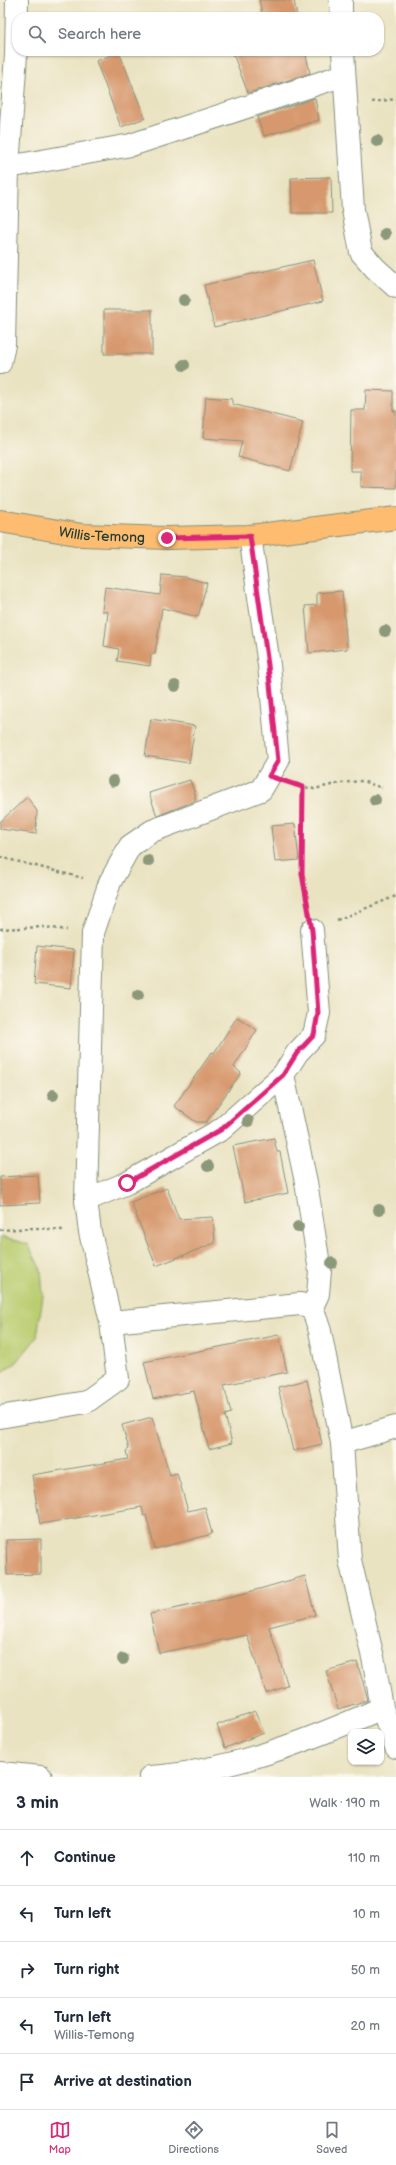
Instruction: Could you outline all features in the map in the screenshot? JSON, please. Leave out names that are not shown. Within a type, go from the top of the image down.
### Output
[{"type":"main road","name":"Willis-Temong","points":[[0,521],[82,535],[167,538],[250,536],[396,518]]},
{"type":"street","points":[[17,0],[17,12]]},
{"type":"street","points":[[340,0],[341,12]]},
{"type":"street","points":[[0,363],[4,345],[2,284],[16,56]]},
{"type":"street","points":[[343,56],[354,210],[361,252],[375,268],[396,287]]},
{"type":"street","points":[[8,167],[131,145],[344,74]]},
{"type":"street","points":[[0,1417],[86,1402],[118,1379],[111,1322],[90,1232],[86,1200],[93,933],[110,882],[130,846],[152,832],[261,790],[278,761],[268,665],[250,536]]},
{"type":"street","points":[[86,1200],[127,1183],[222,1129],[283,1075],[297,1053],[314,1035],[318,1013],[312,930]]},
{"type":"street","points":[[283,1075],[306,1182],[320,1271],[318,1294],[312,1307],[320,1331],[342,1443],[350,1560],[374,1662],[382,1708],[396,1747]]},
{"type":"street","points":[[111,1322],[300,1304],[312,1307]]},
{"type":"street","points":[[342,1443],[396,1427]]},
{"type":"street","points":[[150,1777],[185,1775],[318,1737],[382,1708]]},
{"type":"street","points":[[0,1773],[41,1777]]},
{"type":"path","points":[[269,776],[314,789],[340,783],[362,781],[382,788]]},
{"type":"path","points":[[303,787],[302,874],[312,930],[396,896]]},
{"type":"path","points":[[0,857],[76,877],[110,882]]},
{"type":"path","points":[[0,929],[43,927],[93,933]]},
{"type":"path","points":[[0,1230],[35,1228],[90,1232]]},
{"type":"green space","points":[[0,1237],[28,1244],[41,1270],[43,1296],[37,1337],[17,1362],[0,1374]]},
{"type":"building","points":[[259,0],[294,0],[296,12],[262,12]]},
{"type":"building","points":[[109,56],[121,56],[145,118],[121,127],[96,61]]},
{"type":"building","points":[[234,56],[306,56],[310,73],[248,93]]},
{"type":"building","points":[[315,98],[319,120],[264,136],[257,117]]},
{"type":"building","points":[[331,177],[332,213],[292,213],[291,178]]},
{"type":"building","points":[[313,260],[323,301],[214,327],[204,285]]},
{"type":"building","points":[[104,310],[152,310],[152,354],[104,354]]},
{"type":"building","points":[[366,390],[393,391],[393,411],[396,411],[396,488],[361,487],[361,471],[350,471],[351,410],[365,410]]},
{"type":"building","points":[[206,397],[232,399],[232,404],[303,422],[290,471],[238,457],[242,441],[203,438]]},
{"type":"building","points":[[162,575],[185,577],[207,583],[198,617],[162,608],[155,654],[151,654],[150,666],[117,661],[119,649],[104,646],[108,612],[102,611],[105,587],[160,595]]},
{"type":"building","points":[[342,591],[347,649],[309,653],[305,606],[317,605],[317,593]]},
{"type":"building","points":[[151,719],[195,726],[189,763],[145,756]]},
{"type":"building","points":[[190,780],[195,794],[195,801],[157,816],[149,793]]},
{"type":"building","points":[[27,797],[37,811],[36,834],[0,829],[0,822]]},
{"type":"building","points":[[295,824],[299,860],[275,862],[271,826]]},
{"type":"building","points":[[37,946],[74,950],[71,988],[34,984]]},
{"type":"building","points":[[237,1017],[257,1030],[234,1067],[241,1073],[206,1122],[196,1122],[174,1106],[212,1052],[214,1053]]},
{"type":"building","points":[[274,1138],[277,1152],[280,1152],[288,1193],[245,1202],[233,1146]]},
{"type":"building","points":[[38,1175],[40,1203],[0,1205],[0,1177]]},
{"type":"building","points":[[167,1188],[179,1219],[213,1217],[215,1243],[156,1266],[131,1202]]},
{"type":"building","points":[[279,1335],[287,1372],[224,1385],[231,1413],[225,1415],[232,1443],[209,1449],[194,1391],[153,1399],[144,1362]]},
{"type":"building","points":[[307,1380],[322,1444],[293,1451],[278,1387]]},
{"type":"building","points":[[152,1417],[170,1475],[177,1473],[188,1511],[205,1507],[212,1534],[155,1549],[146,1515],[144,1516],[142,1507],[40,1524],[32,1475],[128,1459],[126,1451],[129,1449],[122,1425]]},
{"type":"building","points":[[41,1539],[41,1574],[7,1575],[6,1540]]},
{"type":"building","points":[[305,1576],[315,1615],[269,1627],[288,1686],[266,1693],[247,1635],[159,1653],[150,1614],[238,1595]]},
{"type":"building","points":[[357,1662],[368,1700],[338,1709],[326,1671]]},
{"type":"building","points":[[255,1711],[264,1733],[225,1748],[217,1725]]},
{"type":"route","points":[[127,1183],[222,1129],[283,1075],[297,1053],[314,1035],[318,1013],[312,930],[302,874],[304,821],[303,787],[292,785],[269,776],[278,761],[268,665],[250,536],[167,538]]}]
